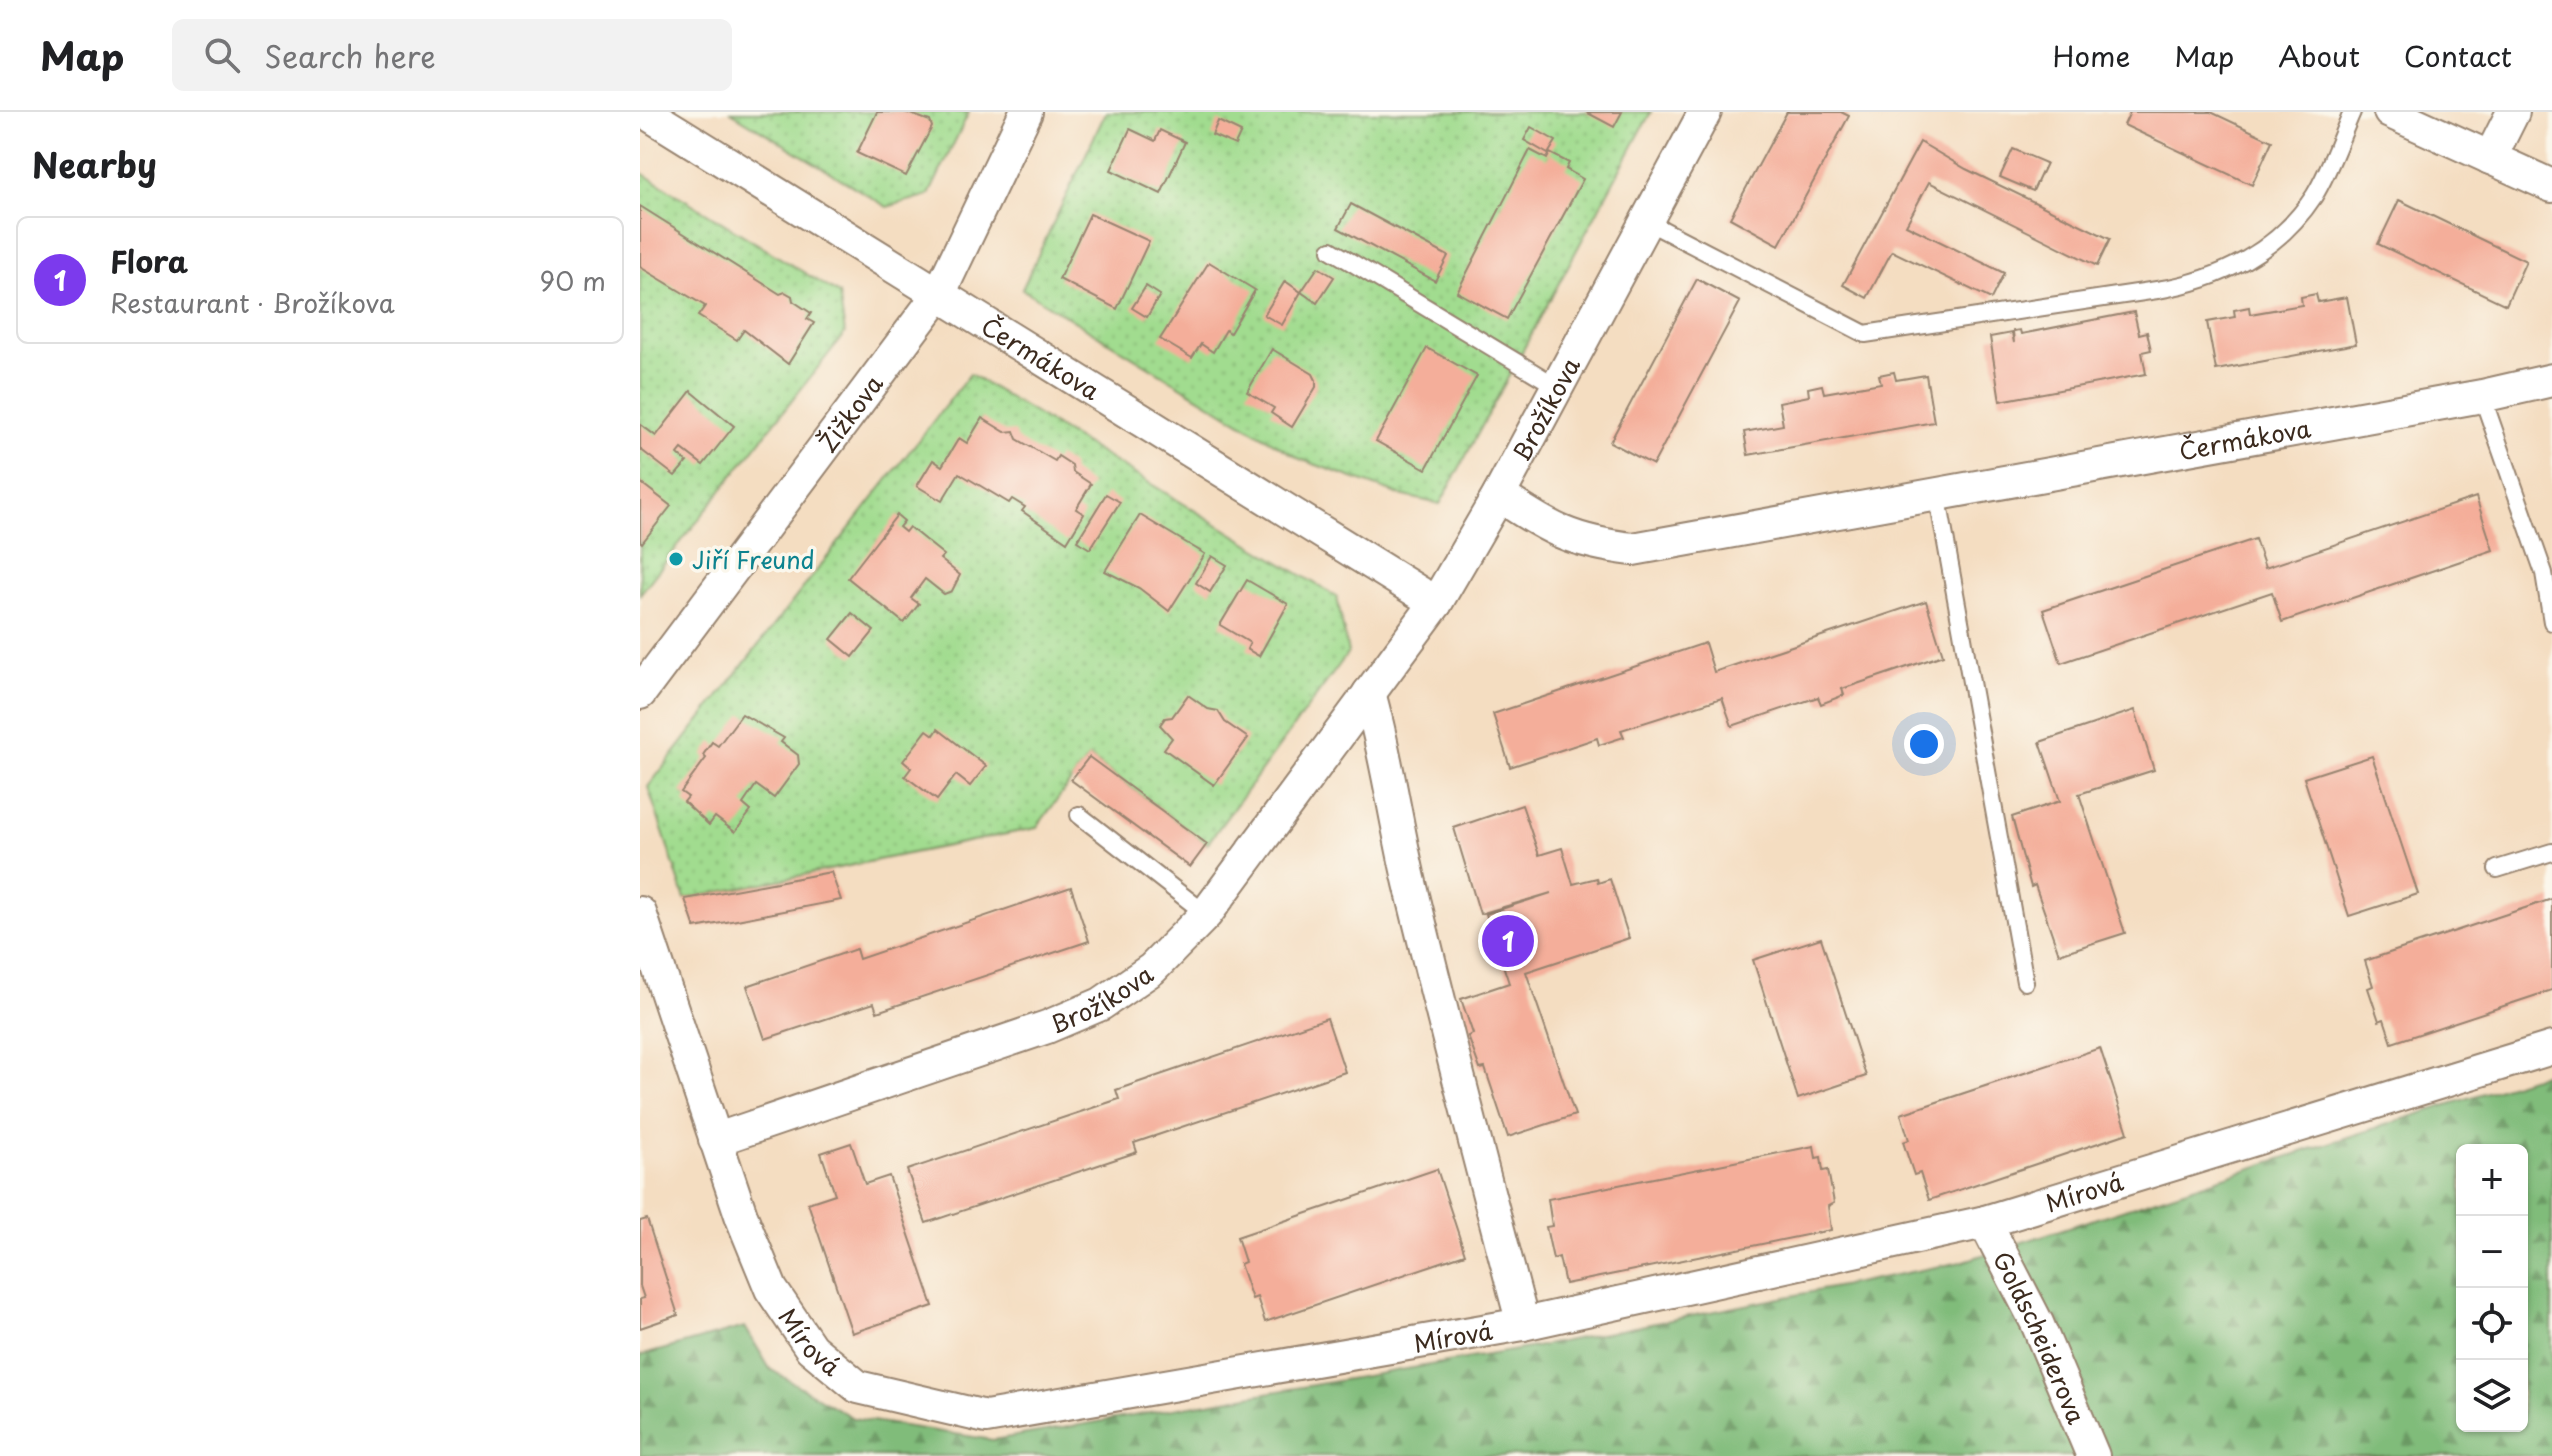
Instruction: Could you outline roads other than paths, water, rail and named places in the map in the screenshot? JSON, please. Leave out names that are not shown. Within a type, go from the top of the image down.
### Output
[{"type":"street","name":"Čermákova","points":[[645,112],[1436,603]]},
{"type":"street","name":"Žižkova","points":[[640,693],[939,294],[1026,112]]},
{"type":"street","name":"Brožíkova","points":[[715,1140],[1047,1027],[1101,1004],[1152,969],[1206,914],[1436,603],[1499,495],[1705,112]]},
{"type":"street","points":[[2390,112],[2552,186]]},
{"type":"street","points":[[2490,158],[2513,112]]},
{"type":"street","name":"Čermákova","points":[[1499,495],[1551,530],[1591,544],[1633,549],[2482,396],[2552,380]]},
{"type":"street","points":[[1369,693],[1446,1031],[1523,1324]]},
{"type":"street","name":"Mírová","points":[[640,913],[742,1218],[771,1289],[811,1348],[858,1387],[986,1417],[1523,1324],[1985,1222],[2552,1048]]},
{"type":"street","name":"Goldscheiderova","points":[[1985,1222],[2037,1323],[2093,1456]]},
{"type":"lane","points":[[1646,221],[1865,334],[2197,284],[2263,252],[2313,196],[2352,112]]},
{"type":"lane","points":[[1331,250],[1556,386]]},
{"type":"lane","points":[[2482,396],[2544,573],[2552,622]]},
{"type":"lane","points":[[1937,493],[2025,982]]},
{"type":"lane","points":[[1079,815],[1206,914]]},
{"type":"lane","points":[[2497,869],[2552,852]]},
{"type":"place","name":"Jiří Freund","points":[[676,559]]},
{"type":"place","name":"Flora","points":[[1508,941]]}]
